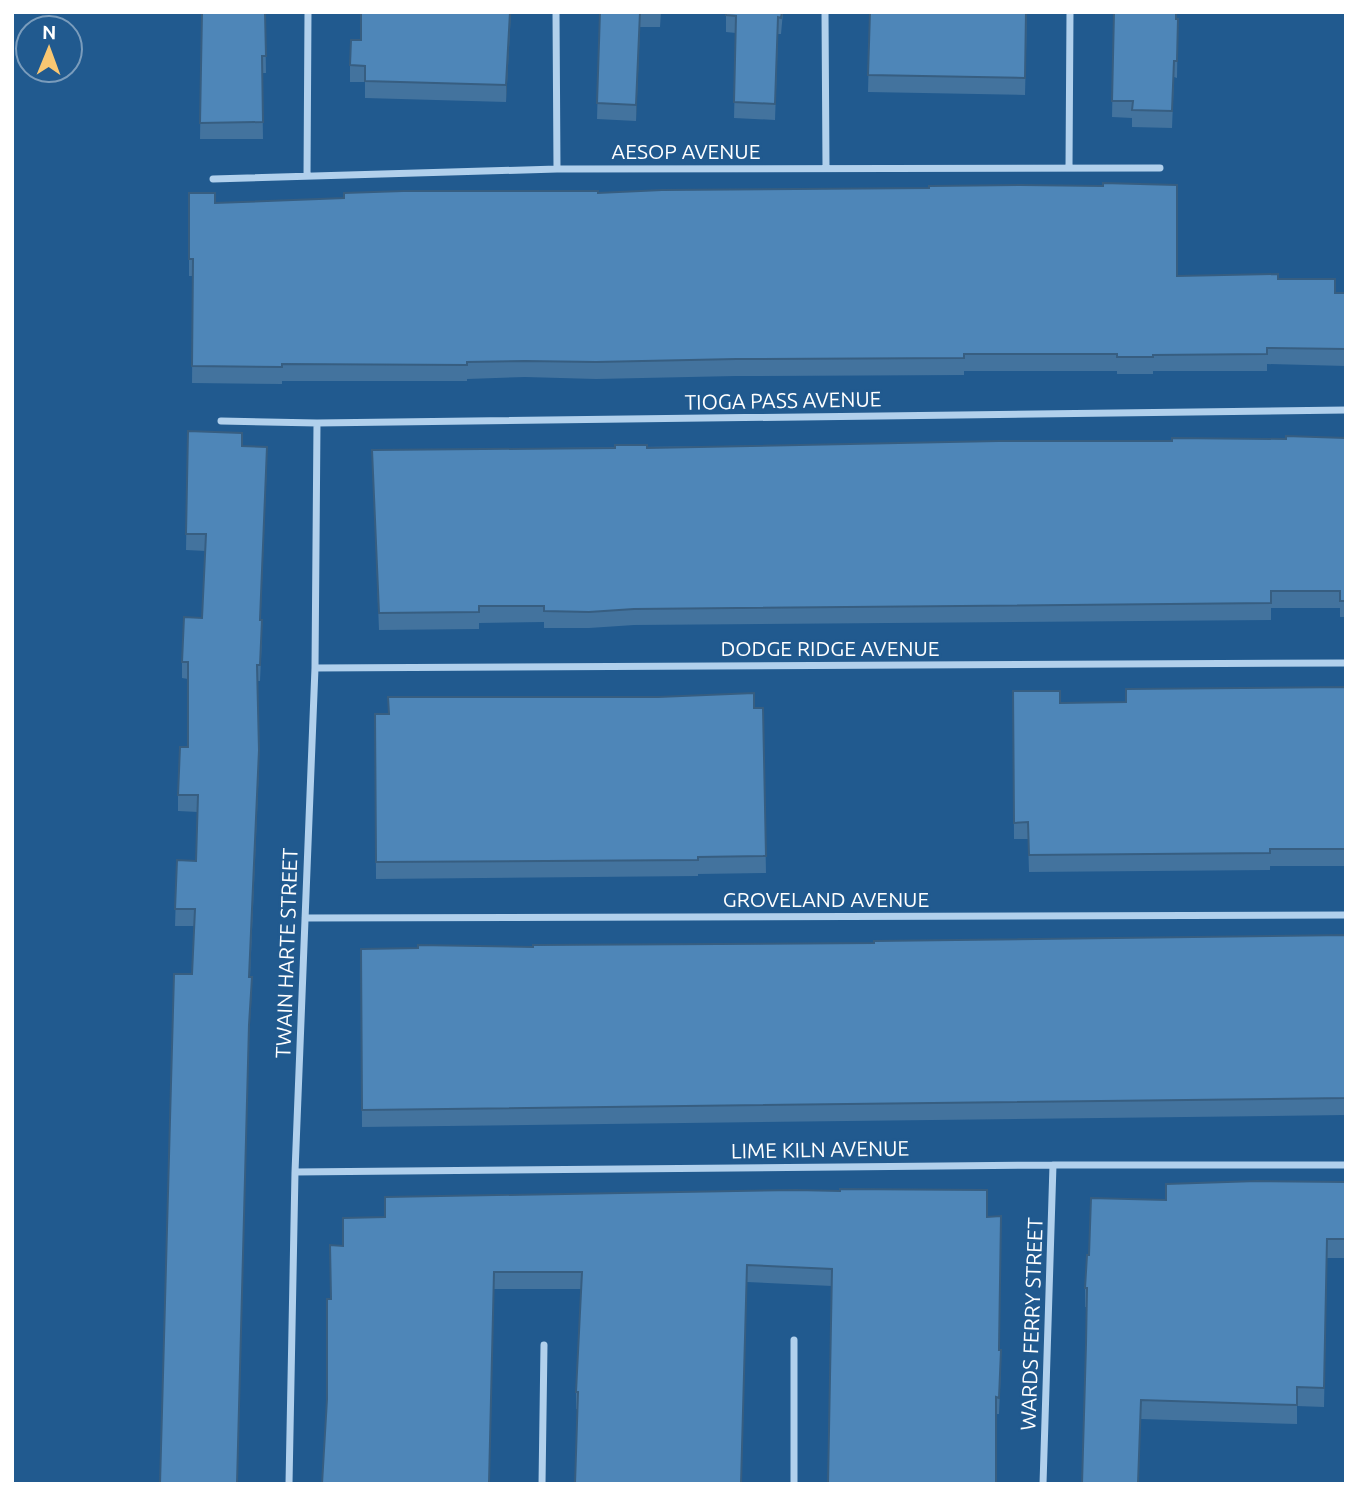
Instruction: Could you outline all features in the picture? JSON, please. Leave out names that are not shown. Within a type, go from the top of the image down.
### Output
[{"type":"street","points":[[307,176],[309,12]]},
{"type":"street","points":[[555,12],[557,169]]},
{"type":"street","points":[[825,12],[826,167]]},
{"type":"street","points":[[1069,167],[1070,12]]},
{"type":"street","name":"AESOP AVENUE","points":[[213,179],[557,169],[1160,168]]},
{"type":"street","name":"TIOGA PASS AVENUE","points":[[221,421],[317,423],[1346,410]]},
{"type":"street","name":"TWAIN HARTE STREET","points":[[289,1484],[295,1172],[315,668],[317,423]]},
{"type":"street","name":"DODGE RIDGE AVENUE","points":[[315,668],[1346,663]]},
{"type":"street","name":"GROVELAND AVENUE","points":[[305,918],[1346,915]]},
{"type":"street","name":"WARDS FERRY STREET","points":[[1043,1484],[1054,1165]]},
{"type":"street","name":"LIME KILN AVENUE","points":[[295,1172],[1346,1165]]},
{"type":"street","points":[[794,1340],[794,1484]]},
{"type":"street","points":[[542,1484],[544,1345]]},
{"type":"building","points":[[202,12],[265,12],[266,56],[262,56],[263,122],[200,123]]},
{"type":"building","points":[[361,12],[510,12],[506,85],[365,81],[365,66],[350,65],[351,40],[361,40]]},
{"type":"building","points":[[600,12],[640,12],[636,105],[597,103]]},
{"type":"building","points":[[726,12],[782,12],[781,18],[778,17],[775,104],[734,102],[736,16],[726,15]]},
{"type":"building","points":[[870,12],[1026,12],[1025,78],[868,75]]},
{"type":"building","points":[[1114,12],[1176,12],[1177,61],[1174,61],[1172,111],[1132,110],[1133,101],[1112,101]]},
{"type":"building","points":[[1103,183],[1177,185],[1177,276],[1278,274],[1278,279],[1335,279],[1335,293],[1346,293],[1346,349],[1267,348],[1267,354],[1153,357],[1117,357],[1117,354],[964,354],[964,358],[192,366],[193,259],[189,259],[189,193],[215,193],[215,203],[344,198],[344,193],[403,191],[598,193],[929,186],[1103,186]]},
{"type":"building","points":[[188,431],[242,433],[242,446],[267,447],[260,665],[257,665],[259,750],[249,977],[252,977],[237,1484],[160,1484],[174,974],[192,974],[195,909],[175,909],[177,860],[196,861],[198,795],[178,795],[180,747],[188,747],[188,662],[182,662],[184,617],[202,618],[206,534],[186,534]]},
{"type":"building","points":[[1286,436],[1346,438],[1346,601],[1340,601],[1340,591],[1271,591],[1271,603],[634,609],[589,612],[544,611],[544,606],[479,606],[479,612],[379,613],[372,450],[615,448],[615,445],[647,445],[647,448],[998,441],[1172,441],[1172,438],[1286,439]]},
{"type":"building","points":[[1346,687],[1346,849],[1270,849],[1270,853],[1029,855],[1028,822],[1014,823],[1013,691],[1060,691],[1060,703],[1126,702],[1126,689]]},
{"type":"building","points":[[754,693],[754,708],[763,708],[766,856],[698,857],[698,860],[376,862],[375,714],[389,714],[388,697],[658,697]]},
{"type":"building","points":[[1346,935],[1346,1098],[362,1110],[361,949],[418,948],[418,945],[533,947]]},
{"type":"building","points":[[1346,1182],[1346,1239],[1327,1239],[1324,1388],[1297,1387],[1297,1405],[1141,1400],[1138,1484],[1082,1484],[1085,1288],[1091,1198],[1166,1200],[1166,1184]]},
{"type":"building","points":[[840,1189],[987,1190],[987,1217],[1001,1216],[1001,1350],[999,1398],[996,1397],[996,1484],[828,1484],[832,1269],[747,1265],[741,1484],[575,1484],[582,1272],[494,1272],[489,1484],[322,1484],[327,1399],[327,1299],[331,1299],[330,1245],[343,1246],[343,1218],[385,1217],[385,1197]]}]
